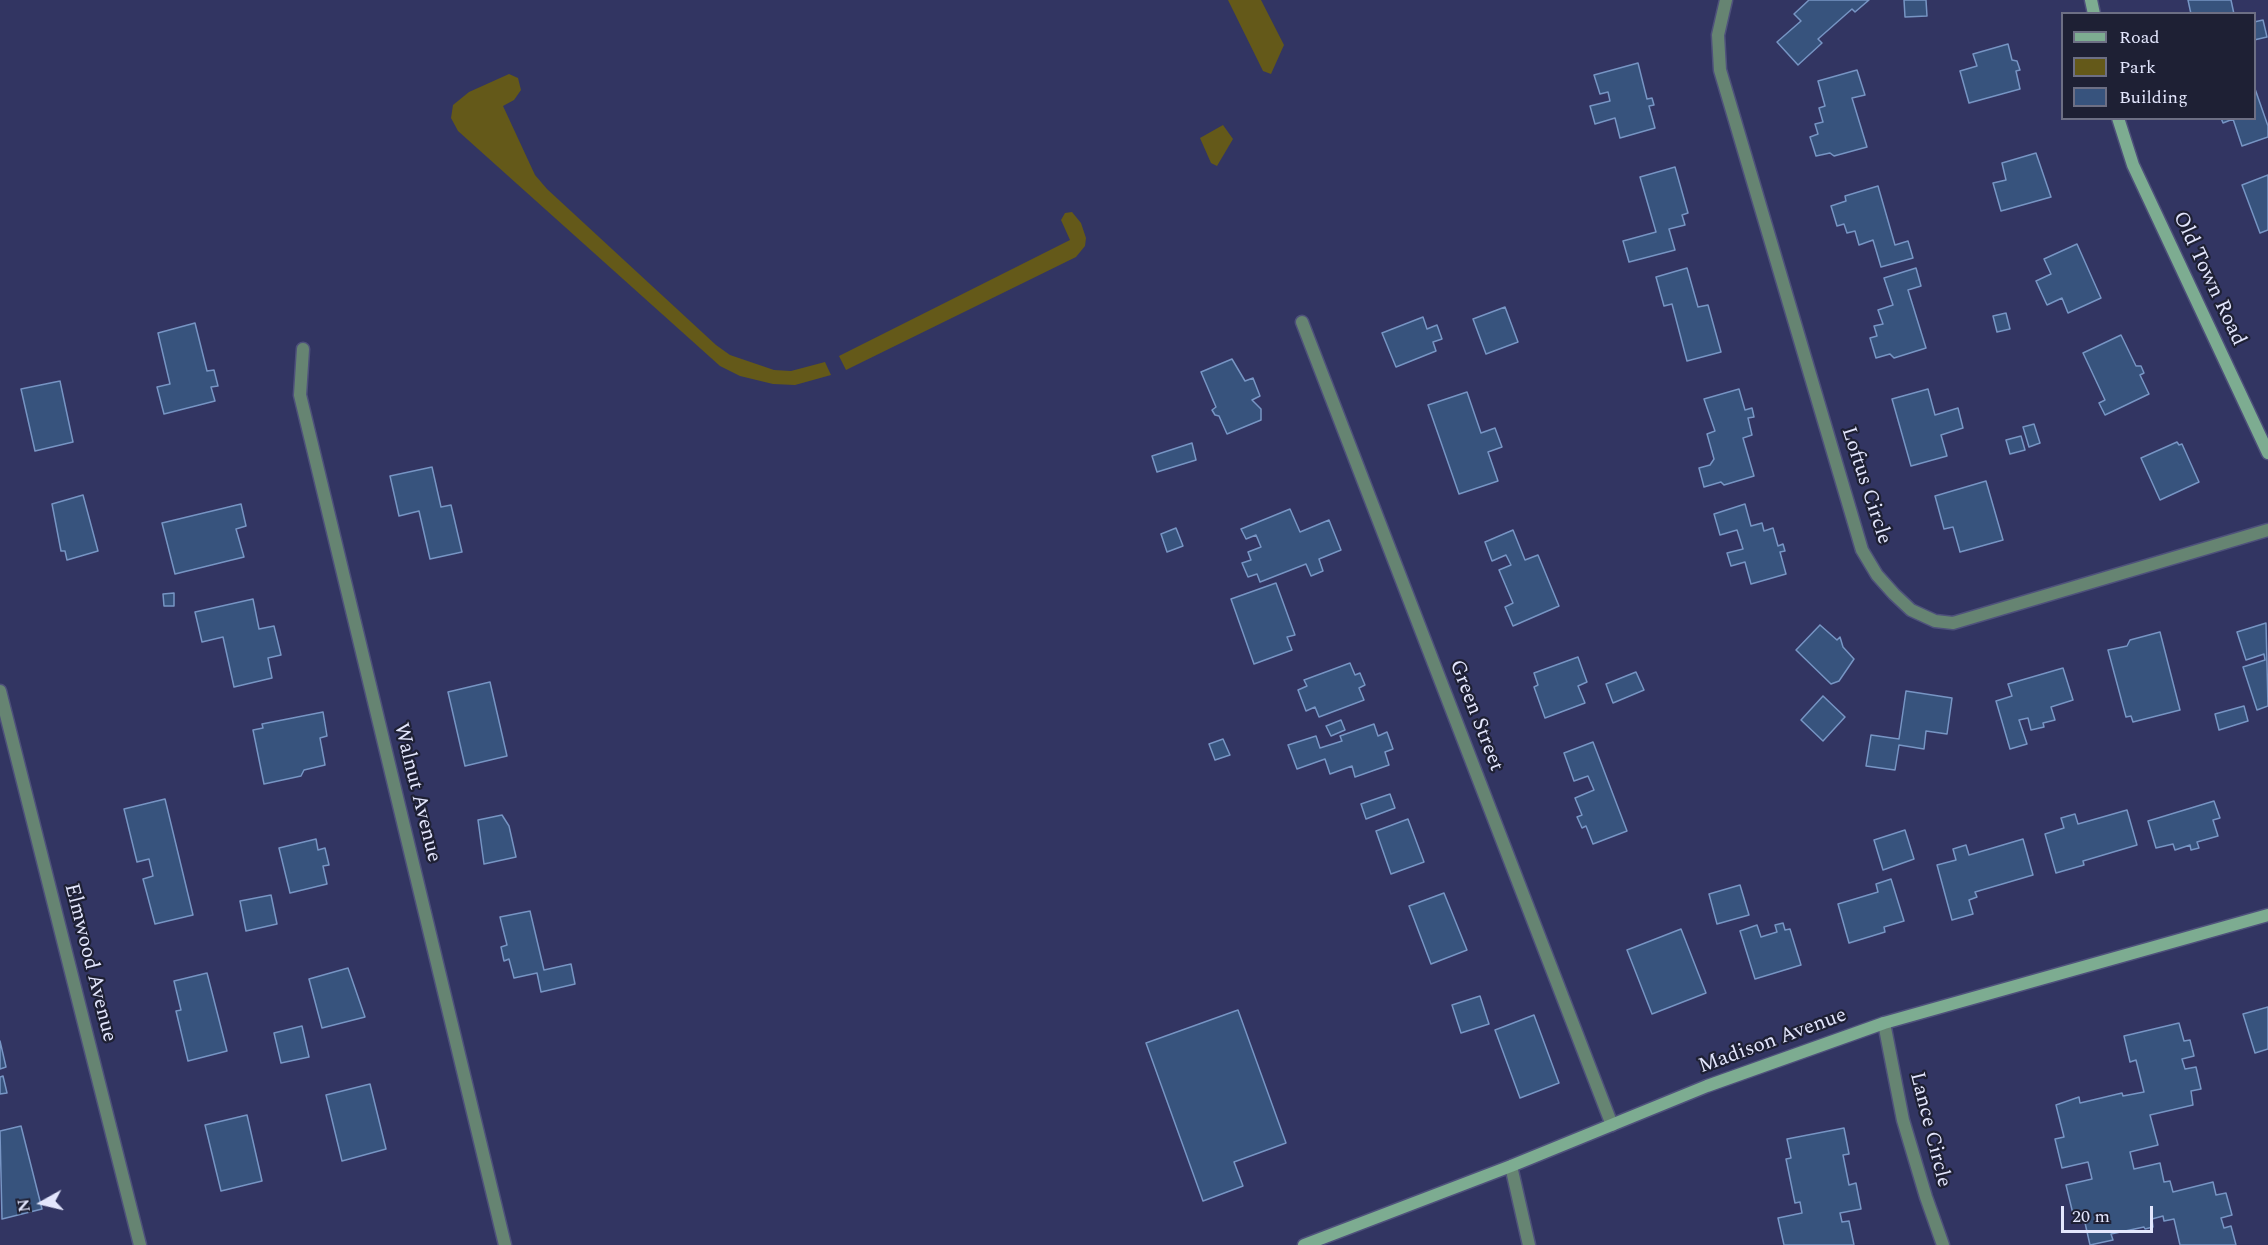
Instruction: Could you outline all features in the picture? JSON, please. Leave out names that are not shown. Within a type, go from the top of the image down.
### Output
[{"type":"street","name":"Loftus Circle","points":[[1726,0],[1718,35],[1720,70],[1862,550],[1876,574],[1894,594],[1911,610],[1935,621],[1953,623],[2268,530]]},
{"type":"street","name":"Old Town Road","points":[[2119,120],[2133,165],[2268,453]]},
{"type":"street","name":"Green Street","points":[[1302,322],[1612,1125]]},
{"type":"street","name":"Walnut Avenue","points":[[303,349],[300,395],[505,1245]]},
{"type":"street","name":"Elmwood Avenue","points":[[0,691],[140,1245]]},
{"type":"street","name":"Madison Avenue","points":[[1304,1245],[1511,1166],[1707,1086],[1884,1023],[2268,915]]},
{"type":"street","name":"Lance Circle","points":[[1884,1023],[1904,1119],[1926,1197],[1943,1245]]},
{"type":"street","points":[[1511,1166],[1529,1245]]},
{"type":"green space","points":[[1228,0],[1261,0],[1284,45],[1271,74],[1263,71]]},
{"type":"green space","points":[[509,74],[518,78],[521,90],[514,100],[503,106],[535,175],[547,189],[716,345],[730,355],[774,370],[791,371],[825,362],[831,375],[795,385],[773,384],[740,376],[720,366],[458,131],[451,118],[453,105],[469,92]]},
{"type":"green space","points":[[1223,125],[1233,139],[1217,166],[1211,163],[1200,138]]},
{"type":"green space","points":[[1072,212],[1081,223],[1086,238],[1085,246],[1076,257],[846,370],[839,356],[1070,240],[1061,220],[1065,213]]},
{"type":"building","points":[[1809,0],[1869,0],[1855,12],[1852,9],[1818,39],[1822,43],[1798,65],[1777,42],[1801,21],[1794,14]]},
{"type":"building","points":[[1904,0],[1926,0],[1927,16],[1905,17]]},
{"type":"building","points":[[2188,0],[2231,0],[2234,12],[2191,12]]},
{"type":"building","points":[[2263,20],[2267,37],[2256,40],[2256,22]]},
{"type":"building","points":[[2008,44],[2012,60],[2017,61],[2020,70],[2016,71],[2020,89],[1969,103],[1960,71],[1977,66],[1973,54]]},
{"type":"building","points":[[1638,63],[1647,99],[1652,98],[1654,105],[1649,106],[1655,128],[1620,138],[1615,118],[1595,124],[1590,106],[1610,101],[1608,92],[1600,94],[1594,75]]},
{"type":"building","points":[[1857,70],[1865,95],[1852,98],[1867,147],[1834,156],[1830,153],[1816,156],[1810,137],[1818,134],[1815,124],[1823,122],[1819,108],[1825,106],[1818,81]]},
{"type":"building","points":[[2256,92],[2268,126],[2268,137],[2242,146],[2233,120],[2256,120]]},
{"type":"building","points":[[2036,153],[2051,197],[2001,211],[1993,183],[2006,180],[2002,163]]},
{"type":"building","points":[[1675,167],[1688,213],[1682,215],[1685,225],[1669,229],[1675,250],[1629,262],[1623,241],[1656,232],[1640,177]]},
{"type":"building","points":[[2268,175],[2268,230],[2260,233],[2242,185]]},
{"type":"building","points":[[1878,186],[1895,245],[1908,241],[1913,258],[1881,267],[1873,240],[1859,245],[1855,231],[1847,233],[1844,224],[1837,226],[1831,206],[1846,201],[1845,196]]},
{"type":"building","points":[[2077,244],[2101,298],[2068,313],[2062,298],[2047,305],[2036,281],[2051,274],[2044,259]]},
{"type":"building","points":[[1687,268],[1698,307],[1708,305],[1721,352],[1687,361],[1672,304],[1664,306],[1656,277]]},
{"type":"building","points":[[1916,268],[1921,286],[1908,290],[1926,348],[1894,358],[1890,354],[1876,358],[1870,338],[1877,336],[1874,326],[1883,324],[1878,310],[1893,305],[1884,278]]},
{"type":"building","points":[[1505,307],[1518,342],[1486,354],[1473,319]]},
{"type":"building","points":[[2006,313],[2010,329],[1997,332],[1993,316]]},
{"type":"building","points":[[1423,317],[1427,329],[1437,325],[1442,339],[1433,342],[1436,351],[1396,367],[1382,333]]},
{"type":"building","points":[[195,323],[207,371],[214,370],[218,386],[211,387],[215,401],[164,414],[157,387],[170,384],[158,333]]},
{"type":"building","points":[[2121,335],[2136,366],[2141,366],[2144,373],[2140,375],[2149,394],[2105,415],[2099,403],[2105,400],[2083,353]]},
{"type":"building","points":[[1232,359],[1245,381],[1253,378],[1260,396],[1252,400],[1261,409],[1261,420],[1227,434],[1219,416],[1215,415],[1212,410],[1216,407],[1201,372]]},
{"type":"building","points":[[60,381],[73,442],[35,451],[21,389]]},
{"type":"building","points":[[1739,389],[1745,410],[1752,408],[1754,417],[1748,418],[1752,435],[1743,438],[1754,476],[1724,485],[1721,482],[1704,487],[1699,468],[1710,465],[1714,459],[1707,434],[1715,431],[1704,399]]},
{"type":"building","points":[[1928,389],[1935,415],[1958,408],[1963,428],[1941,435],[1947,456],[1911,466],[1892,399]]},
{"type":"building","points":[[1467,392],[1481,433],[1495,428],[1502,447],[1488,452],[1498,481],[1459,494],[1428,405]]},
{"type":"building","points":[[2034,424],[2040,443],[2029,447],[2023,427]]},
{"type":"building","points":[[2021,436],[2025,450],[2010,454],[2006,440]]},
{"type":"building","points":[[2177,442],[2179,445],[2182,444],[2199,482],[2160,500],[2141,458]]},
{"type":"building","points":[[1192,443],[1196,460],[1157,472],[1152,456]]},
{"type":"building","points":[[432,467],[441,507],[451,505],[462,552],[430,559],[419,511],[399,516],[390,476]]},
{"type":"building","points":[[1986,481],[2003,540],[1960,552],[1953,527],[1944,529],[1935,496]]},
{"type":"building","points":[[83,495],[98,551],[67,560],[65,551],[61,551],[52,504]]},
{"type":"building","points":[[241,504],[246,526],[236,529],[244,557],[175,574],[162,523]]},
{"type":"building","points":[[1745,504],[1751,526],[1762,523],[1764,531],[1773,528],[1778,546],[1783,544],[1785,551],[1780,552],[1786,574],[1751,584],[1745,562],[1731,566],[1727,553],[1743,549],[1737,530],[1720,535],[1714,514]]},
{"type":"building","points":[[1290,509],[1300,532],[1329,520],[1341,550],[1319,559],[1323,571],[1311,576],[1306,564],[1260,582],[1257,574],[1248,577],[1242,563],[1251,560],[1248,552],[1261,547],[1256,535],[1246,539],[1241,529]]},
{"type":"building","points":[[1176,528],[1183,546],[1167,552],[1161,534]]},
{"type":"building","points":[[1513,530],[1525,560],[1538,555],[1559,606],[1513,626],[1505,607],[1513,603],[1499,570],[1511,565],[1506,555],[1492,561],[1485,542]]},
{"type":"building","points":[[1276,583],[1295,635],[1287,637],[1292,650],[1254,664],[1231,599]]},
{"type":"building","points":[[174,593],[174,606],[164,606],[163,594]]},
{"type":"building","points":[[253,599],[259,629],[274,626],[281,655],[268,658],[272,678],[234,687],[223,637],[202,642],[195,612]]},
{"type":"building","points":[[2266,623],[2268,706],[2257,710],[2243,667],[2265,660],[2264,654],[2246,660],[2237,632]]},
{"type":"building","points":[[1820,625],[1837,640],[1840,637],[1843,647],[1854,659],[1839,681],[1831,684],[1796,650]]},
{"type":"building","points":[[2160,632],[2180,710],[2133,722],[2131,716],[2126,717],[2108,650],[2127,646],[2130,640]]},
{"type":"building","points":[[1578,657],[1587,682],[1578,686],[1585,703],[1545,718],[1534,687],[1538,685],[1534,673]]},
{"type":"building","points":[[1350,663],[1355,675],[1360,673],[1365,685],[1359,688],[1364,700],[1319,717],[1315,707],[1306,711],[1298,690],[1307,686],[1304,680]]},
{"type":"building","points":[[2063,668],[2073,700],[2051,707],[2055,720],[2043,723],[2044,727],[2031,730],[2028,718],[2019,720],[2027,744],[2010,749],[1996,701],[2012,696],[2008,684]]},
{"type":"building","points":[[1636,672],[1644,690],[1613,703],[1606,684]]},
{"type":"building","points":[[490,682],[507,756],[465,766],[448,692]]},
{"type":"building","points":[[1906,691],[1952,698],[1947,734],[1926,731],[1924,749],[1899,745],[1895,770],[1866,766],[1871,735],[1899,739]]},
{"type":"building","points":[[1823,696],[1845,717],[1823,741],[1801,720]]},
{"type":"building","points":[[2244,706],[2248,721],[2219,730],[2215,714]]},
{"type":"building","points":[[323,712],[327,736],[320,738],[325,765],[304,770],[301,776],[264,784],[253,730],[263,728],[262,724]]},
{"type":"building","points":[[1341,720],[1345,730],[1331,736],[1326,726]]},
{"type":"building","points":[[1374,724],[1378,736],[1387,732],[1393,749],[1385,752],[1389,765],[1355,777],[1352,766],[1330,774],[1325,759],[1297,769],[1288,745],[1316,736],[1320,748],[1342,741],[1340,736]]},
{"type":"building","points":[[1223,739],[1230,755],[1215,760],[1209,744]]},
{"type":"building","points":[[1593,742],[1627,831],[1593,844],[1586,826],[1582,828],[1577,817],[1582,815],[1575,798],[1594,790],[1588,776],[1574,781],[1564,753]]},
{"type":"building","points":[[1390,794],[1395,808],[1366,819],[1361,804]]},
{"type":"building","points":[[165,799],[193,915],[155,924],[143,879],[153,876],[149,859],[137,862],[124,809]]},
{"type":"building","points":[[2214,801],[2220,818],[2213,820],[2218,836],[2197,842],[2199,848],[2191,850],[2190,845],[2175,850],[2173,844],[2156,848],[2148,821]]},
{"type":"building","points":[[2127,810],[2137,845],[2083,861],[2084,865],[2056,873],[2045,834],[2064,828],[2061,818],[2075,814],[2078,824]]},
{"type":"building","points":[[502,815],[509,826],[516,857],[484,864],[478,820]]},
{"type":"building","points":[[1408,819],[1424,862],[1391,874],[1376,831]]},
{"type":"building","points":[[1905,830],[1914,859],[1883,870],[1874,840]]},
{"type":"building","points":[[316,839],[318,850],[325,848],[329,865],[323,866],[327,884],[290,893],[279,848]]},
{"type":"building","points":[[2023,839],[2033,875],[1975,892],[1977,897],[1969,900],[1973,914],[1952,920],[1937,865],[1956,860],[1953,849],[1966,845],[1969,855]]},
{"type":"building","points":[[1891,879],[1904,921],[1884,927],[1885,932],[1849,943],[1838,904],[1878,892],[1876,884]]},
{"type":"building","points":[[1740,885],[1749,915],[1717,924],[1709,894]]},
{"type":"building","points":[[1444,893],[1467,950],[1431,964],[1409,906]]},
{"type":"building","points":[[271,895],[277,924],[246,931],[240,901]]},
{"type":"building","points":[[530,911],[544,970],[571,964],[575,984],[541,992],[537,973],[514,978],[509,959],[504,961],[501,947],[507,945],[500,917]]},
{"type":"building","points":[[1783,923],[1785,930],[1790,929],[1801,965],[1755,979],[1740,931],[1757,925],[1761,937],[1777,932],[1775,925]]},
{"type":"building","points":[[1681,929],[1706,993],[1652,1014],[1627,950]]},
{"type":"building","points":[[348,968],[365,1017],[322,1028],[309,979]]},
{"type":"building","points":[[207,973],[227,1051],[188,1061],[176,1011],[181,1010],[174,981]]},
{"type":"building","points":[[1480,996],[1489,1024],[1461,1033],[1452,1005]]},
{"type":"building","points":[[2268,1007],[2268,1049],[2255,1053],[2243,1014]]},
{"type":"building","points":[[1238,1010],[1286,1143],[1234,1162],[1243,1186],[1203,1201],[1146,1043]]},
{"type":"building","points":[[1534,1015],[1559,1083],[1520,1098],[1495,1030]]},
{"type":"building","points":[[2179,1023],[2184,1041],[2190,1040],[2194,1056],[2182,1059],[2185,1069],[2196,1067],[2201,1089],[2191,1091],[2193,1105],[2150,1115],[2158,1145],[2130,1152],[2134,1169],[2160,1163],[2164,1182],[2170,1181],[2173,1192],[2213,1182],[2216,1195],[2226,1193],[2232,1215],[2221,1218],[2224,1228],[2231,1226],[2236,1245],[2180,1245],[2174,1219],[2164,1221],[2163,1216],[2152,1219],[2153,1227],[2111,1234],[2113,1240],[2090,1245],[2083,1214],[2073,1214],[2066,1185],[2092,1179],[2088,1162],[2062,1168],[2055,1139],[2064,1137],[2056,1105],[2079,1097],[2080,1103],[2122,1093],[2123,1096],[2144,1092],[2136,1060],[2130,1062],[2124,1036]]},
{"type":"building","points":[[302,1026],[309,1057],[281,1063],[274,1033]]},
{"type":"building","points":[[0,1041],[6,1067],[0,1069]]},
{"type":"building","points":[[3,1076],[7,1093],[0,1094],[0,1077]]},
{"type":"building","points":[[370,1084],[386,1149],[342,1161],[326,1095]]},
{"type":"building","points":[[247,1115],[262,1181],[221,1191],[205,1125]]},
{"type":"building","points":[[21,1126],[42,1209],[2,1219],[0,1131]]},
{"type":"building","points":[[1844,1128],[1849,1154],[1843,1155],[1849,1185],[1856,1183],[1861,1209],[1840,1213],[1842,1222],[1849,1221],[1854,1245],[1784,1245],[1778,1218],[1802,1213],[1800,1202],[1795,1203],[1786,1159],[1791,1158],[1787,1139]]}]
